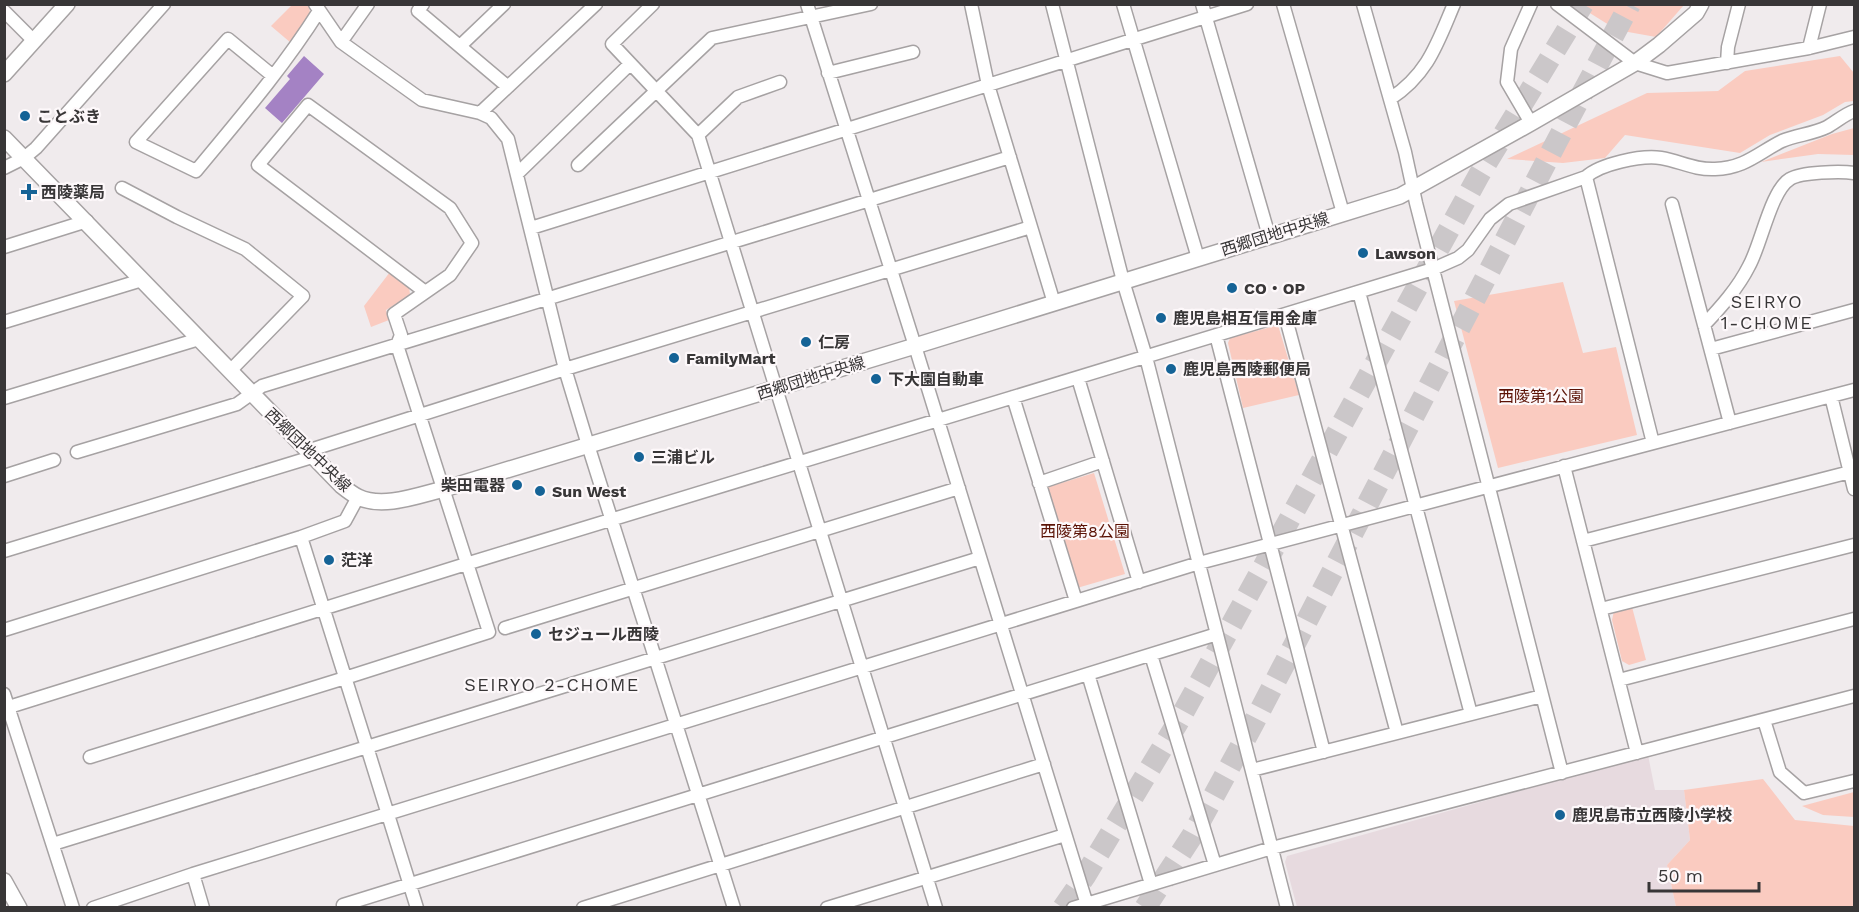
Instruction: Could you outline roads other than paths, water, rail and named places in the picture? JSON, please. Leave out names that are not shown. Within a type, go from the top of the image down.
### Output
[{"type":"street","points":[[4,74],[67,4]]},
{"type":"street","points":[[4,168],[24,159],[36,148],[164,4]]},
{"type":"street","points":[[341,42],[368,4]]},
{"type":"street","points":[[423,4],[418,10],[508,87]]},
{"type":"street","points":[[460,46],[504,4]]},
{"type":"street","points":[[480,113],[596,4]]},
{"type":"street","points":[[653,4],[612,44],[698,135],[936,908]]},
{"type":"street","points":[[807,4],[1087,905]]},
{"type":"street","points":[[578,165],[712,38],[871,4]]},
{"type":"street","points":[[971,4],[988,85],[1054,303]]},
{"type":"street","points":[[1052,4],[1123,282],[1146,357],[1287,908]]},
{"type":"street","points":[[1123,4],[1198,258]]},
{"type":"street","points":[[1202,4],[1269,236]]},
{"type":"street","points":[[531,228],[1247,4]]},
{"type":"street","points":[[1283,4],[1343,213]]},
{"type":"street","points":[[1363,4],[1390,99],[1562,773]]},
{"type":"street","points":[[1390,99],[1409,87],[1430,59],[1454,4]]},
{"type":"street","points":[[1531,4],[1511,49],[1507,82],[1532,123]]},
{"type":"street","points":[[1557,4],[1635,63],[1667,73],[1809,48],[1854,37]]},
{"type":"street","name":"西郷団地中央線","points":[[4,138],[342,486],[358,497],[383,501],[444,489],[776,389],[1413,190],[1436,174],[1532,123],[1635,63],[1696,13],[1701,4]]},
{"type":"street","points":[[1727,63],[1728,47],[1739,4]]},
{"type":"street","points":[[1809,48],[1820,4]]},
{"type":"street","points":[[273,76],[228,39],[136,142],[196,171],[273,76],[301,40],[317,8],[341,42],[422,100],[480,113],[490,118],[508,139],[565,369],[734,908]]},
{"type":"street","points":[[4,10],[34,41]]},
{"type":"street","points":[[828,73],[913,52]]},
{"type":"street","points":[[517,174],[630,64]]},
{"type":"street","points":[[698,135],[738,97],[780,82]]},
{"type":"street","points":[[90,757],[489,632],[397,345],[401,335],[394,314],[450,275],[472,243],[450,208],[308,105],[258,165],[424,291]]},
{"type":"street","points":[[9,707],[466,564],[1433,269],[1458,258],[1468,250],[1490,219],[1509,204],[1586,177],[1594,170],[1639,157],[1661,158],[1691,168],[1715,169],[1739,164],[1754,159],[1783,141],[1826,128],[1854,111]]},
{"type":"street","points":[[77,452],[237,404],[262,386],[1010,158]]},
{"type":"street","points":[[1704,325],[1741,281],[1780,187],[1792,177],[1837,171],[1854,176]]},
{"type":"street","points":[[1586,177],[1653,443]]},
{"type":"street","points":[[122,188],[245,249],[303,296],[230,371]]},
{"type":"street","points":[[1672,204],[1730,423]]},
{"type":"street","points":[[4,247],[87,221]]},
{"type":"street","points":[[4,551],[309,454],[419,414],[1031,228]]},
{"type":"street","points":[[4,322],[142,280]]},
{"type":"street","points":[[1359,292],[1471,714]]},
{"type":"street","points":[[1711,349],[1854,310]]},
{"type":"street","points":[[1285,315],[1397,733]]},
{"type":"street","points":[[1216,335],[1324,752]]},
{"type":"street","points":[[4,398],[199,339]]},
{"type":"street","points":[[1078,378],[1139,582]]},
{"type":"street","points":[[93,908],[193,874],[388,816],[1199,563],[1854,390]]},
{"type":"street","points":[[1831,396],[1854,489]]},
{"type":"street","points":[[1013,398],[1076,601]]},
{"type":"street","points":[[4,476],[54,460]]},
{"type":"street","points":[[1039,483],[1103,461]]},
{"type":"street","points":[[1564,466],[1637,753]]},
{"type":"street","points":[[1583,541],[1850,472]]},
{"type":"street","points":[[505,628],[959,488]]},
{"type":"street","points":[[4,630],[301,537],[345,521],[358,497]]},
{"type":"street","points":[[301,537],[417,908]]},
{"type":"street","points":[[1601,609],[1854,545]]},
{"type":"street","points":[[53,843],[980,558]]},
{"type":"street","points":[[1619,680],[1854,619]]},
{"type":"street","points":[[343,904],[1217,634]]},
{"type":"street","points":[[1150,655],[1215,865]]},
{"type":"street","points":[[1088,674],[1151,884]]},
{"type":"street","points":[[4,694],[73,908]]},
{"type":"street","points":[[1252,770],[1542,696]]},
{"type":"street","points":[[1073,908],[1272,848],[1854,696]]},
{"type":"street","points":[[1764,720],[1780,772],[1804,794],[1854,781]]},
{"type":"street","points":[[583,908],[1044,764]]},
{"type":"street","points":[[827,908],[1065,835]]},
{"type":"street","points":[[193,874],[203,908]]},
{"type":"street","points":[[4,880],[19,908]]},
{"type":"tunnel","points":[[1063,908],[1085,876],[1178,722],[1479,175],[1583,4]]},
{"type":"tunnel","points":[[1145,908],[1192,836],[1253,724],[1630,4]]},
{"type":"place","name":"ことぶき","points":[[25,116]]},
{"type":"place","name":"西陵薬局","points":[[29,192]]},
{"type":"place","name":"Lawson","points":[[1363,253]]},
{"type":"place","name":"CO・OP","points":[[1232,288]]},
{"type":"place","name":"鹿児島相互信用金庫","points":[[1161,318]]},
{"type":"place","name":"仁房","points":[[806,342]]},
{"type":"place","name":"FamilyMart","points":[[674,358]]},
{"type":"place","name":"鹿児島西陵郵便局","points":[[1171,369]]},
{"type":"place","name":"下大園自動車","points":[[876,379]]},
{"type":"place","name":"三浦ビル","points":[[639,457]]},
{"type":"place","name":"柴田電器","points":[[517,485]]},
{"type":"place","name":"Sun West","points":[[540,491]]},
{"type":"place","name":"茫洋","points":[[329,560]]},
{"type":"place","name":"セジュール西陵","points":[[536,634]]},
{"type":"place","name":"鹿児島市立西陵小学校","points":[[1560,815]]},
{"type":"district","name":"SEIRYO 1-CHOME","points":[[1767,311]]},
{"type":"district","name":"SEIRYO 2-CHOME","points":[[552,684]]},
{"type":"park label","name":"西陵第1公園","points":[[1541,396]]},
{"type":"park label","name":"西陵第8公園","points":[[1085,531]]}]
